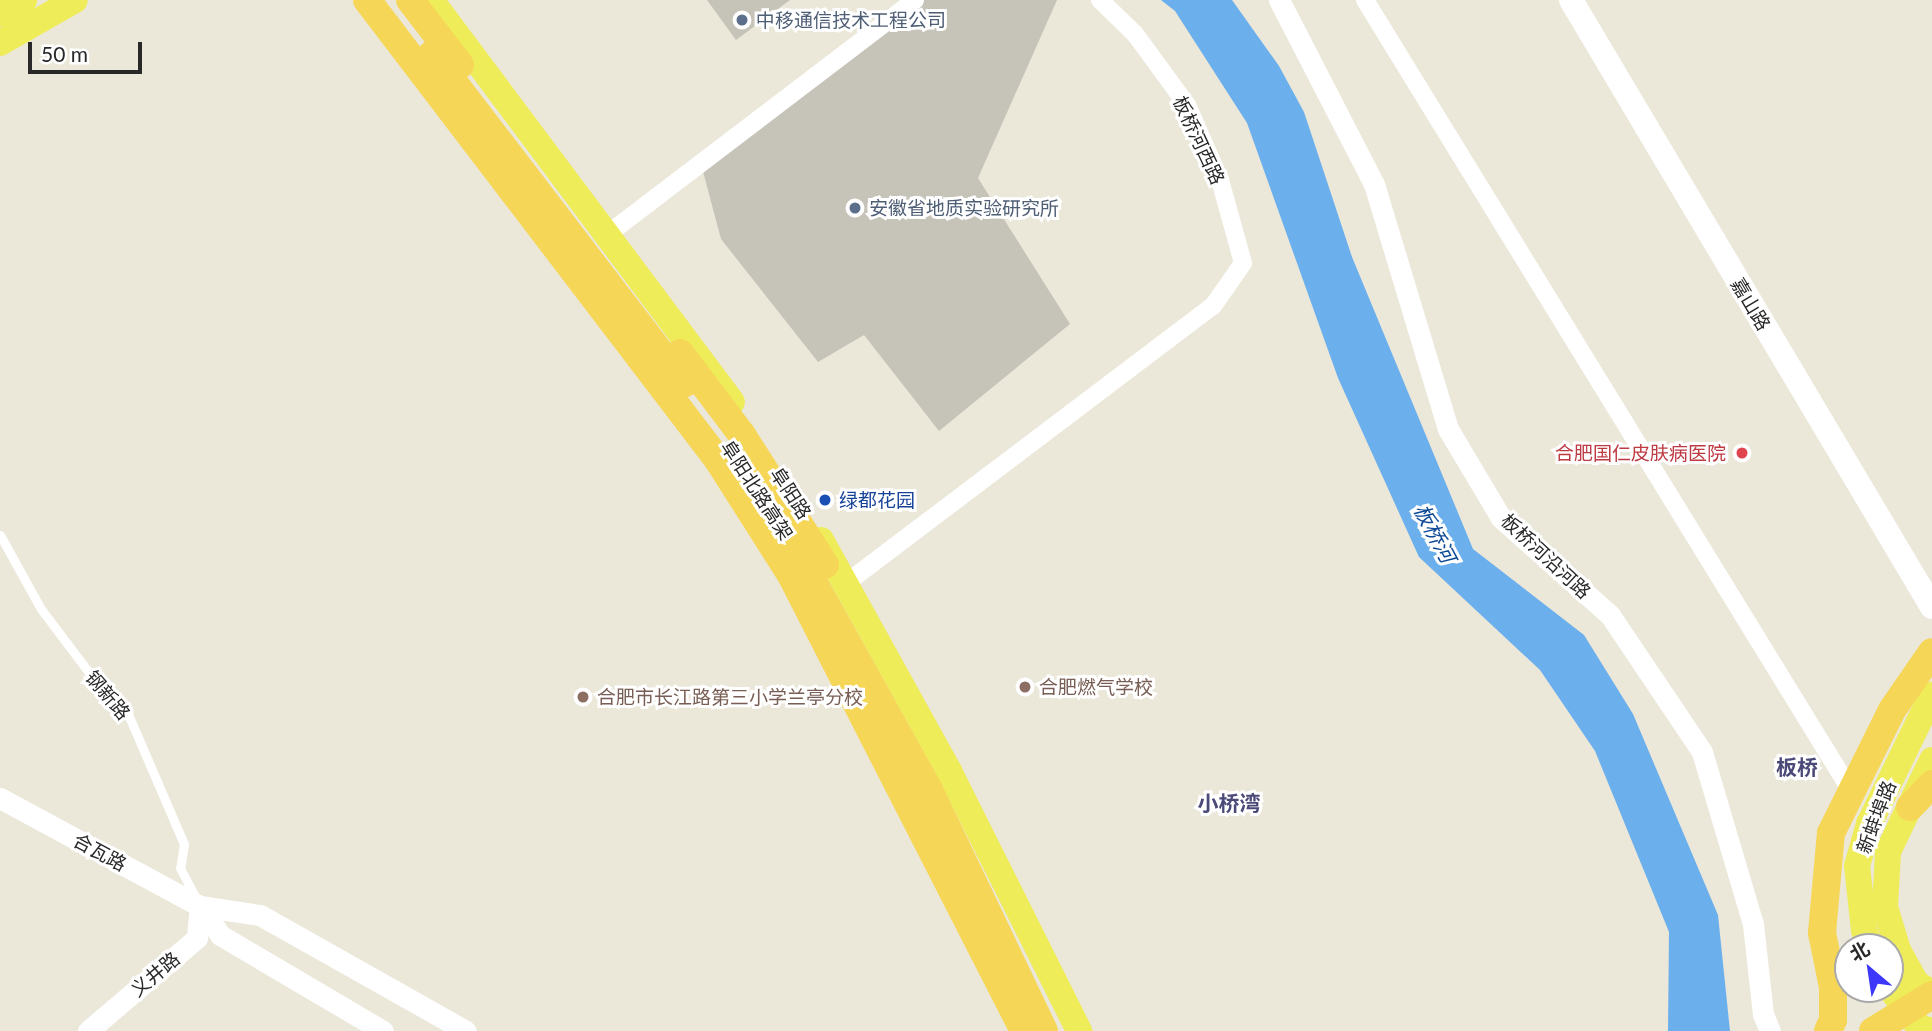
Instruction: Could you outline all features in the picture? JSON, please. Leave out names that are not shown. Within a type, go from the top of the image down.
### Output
[{"type":"highway","points":[[367,0],[733,483],[791,575],[1024,1031]]},
{"type":"highway","name":"阜阳北路高架","points":[[389,0],[532,180],[732,448],[845,634],[929,790],[1044,1031]]},
{"type":"highway","name":"阜阳北路高架","points":[[411,0],[742,435],[820,556],[940,779],[1064,1031]]},
{"type":"highway","points":[[1828,1031],[1833,1020],[1833,988],[1822,933],[1831,833],[1892,710],[1932,652]]},
{"type":"highway","points":[[1910,807],[1932,784]]},
{"type":"highway","points":[[1875,1028],[1932,994]]},
{"type":"main road","points":[[0,14],[24,0]]},
{"type":"main road","points":[[0,43],[75,0]]},
{"type":"main road","name":"阜阳路","points":[[431,0],[713,373],[845,584],[949,771],[1079,1031]]},
{"type":"main road","name":"嘉山路","points":[[1571,0],[1932,607]]},
{"type":"main road","name":"新蚌埠路","points":[[1865,933],[1857,866],[1869,824],[1932,695]]},
{"type":"main road","name":"新蚌埠路","points":[[1932,760],[1888,852],[1885,907],[1904,961],[1916,983],[1932,994]]},
{"type":"main road","points":[[1903,1003],[1926,1029]]},
{"type":"street","points":[[608,234],[915,0]]},
{"type":"street","name":"板桥河西路","points":[[845,584],[1213,306],[1243,263],[1220,180],[1187,104],[1135,34],[1100,0]]},
{"type":"street","name":"板桥河沿河路","points":[[1279,0],[1374,184],[1448,429],[1500,517],[1610,615],[1702,752],[1754,924],[1763,1014],[1769,1031]]},
{"type":"street","points":[[1365,0],[1851,791]]},
{"type":"street","name":"合瓦路","points":[[0,797],[200,906]]},
{"type":"street","points":[[200,906],[220,935],[383,1031]]},
{"type":"street","points":[[200,906],[260,915],[467,1031]]},
{"type":"street","name":"义井路","points":[[88,1031],[198,939],[200,906]]},
{"type":"lane","name":"钢新路","points":[[0,535],[41,609],[91,675],[128,714],[184,844],[180,869],[200,906]]},
{"type":"water","name":"板桥河","points":[[1161,0],[1232,0],[1279,66],[1304,112],[1352,257],[1473,549],[1584,635],[1633,714],[1718,915],[1730,1031],[1668,1031],[1669,932],[1595,751],[1540,670],[1419,557],[1338,378],[1247,123],[1175,11]]},
{"type":"building","name":"中移通信技术工程公司","points":[[707,0],[790,0],[736,40]]},
{"type":"building","name":"安徽省地质实验研究所","points":[[915,0],[1057,0],[978,178],[1070,324],[939,431],[864,335],[818,362],[721,239],[701,164]]},
{"type":"place","name":"中移通信技术工程公司","points":[[742,20]]},
{"type":"place","name":"安徽省地质实验研究所","points":[[855,208]]},
{"type":"place","name":"合肥国仁皮肤病医院","points":[[1742,453]]},
{"type":"place","name":"绿都花园","points":[[825,500]]},
{"type":"place","name":"合肥燃气学校","points":[[1025,687]]},
{"type":"place","name":"合肥市长江路第三小学兰亭分校","points":[[583,697]]},
{"type":"district","name":"板桥","points":[[1797,767]]},
{"type":"district","name":"小桥湾","points":[[1229,803]]}]
